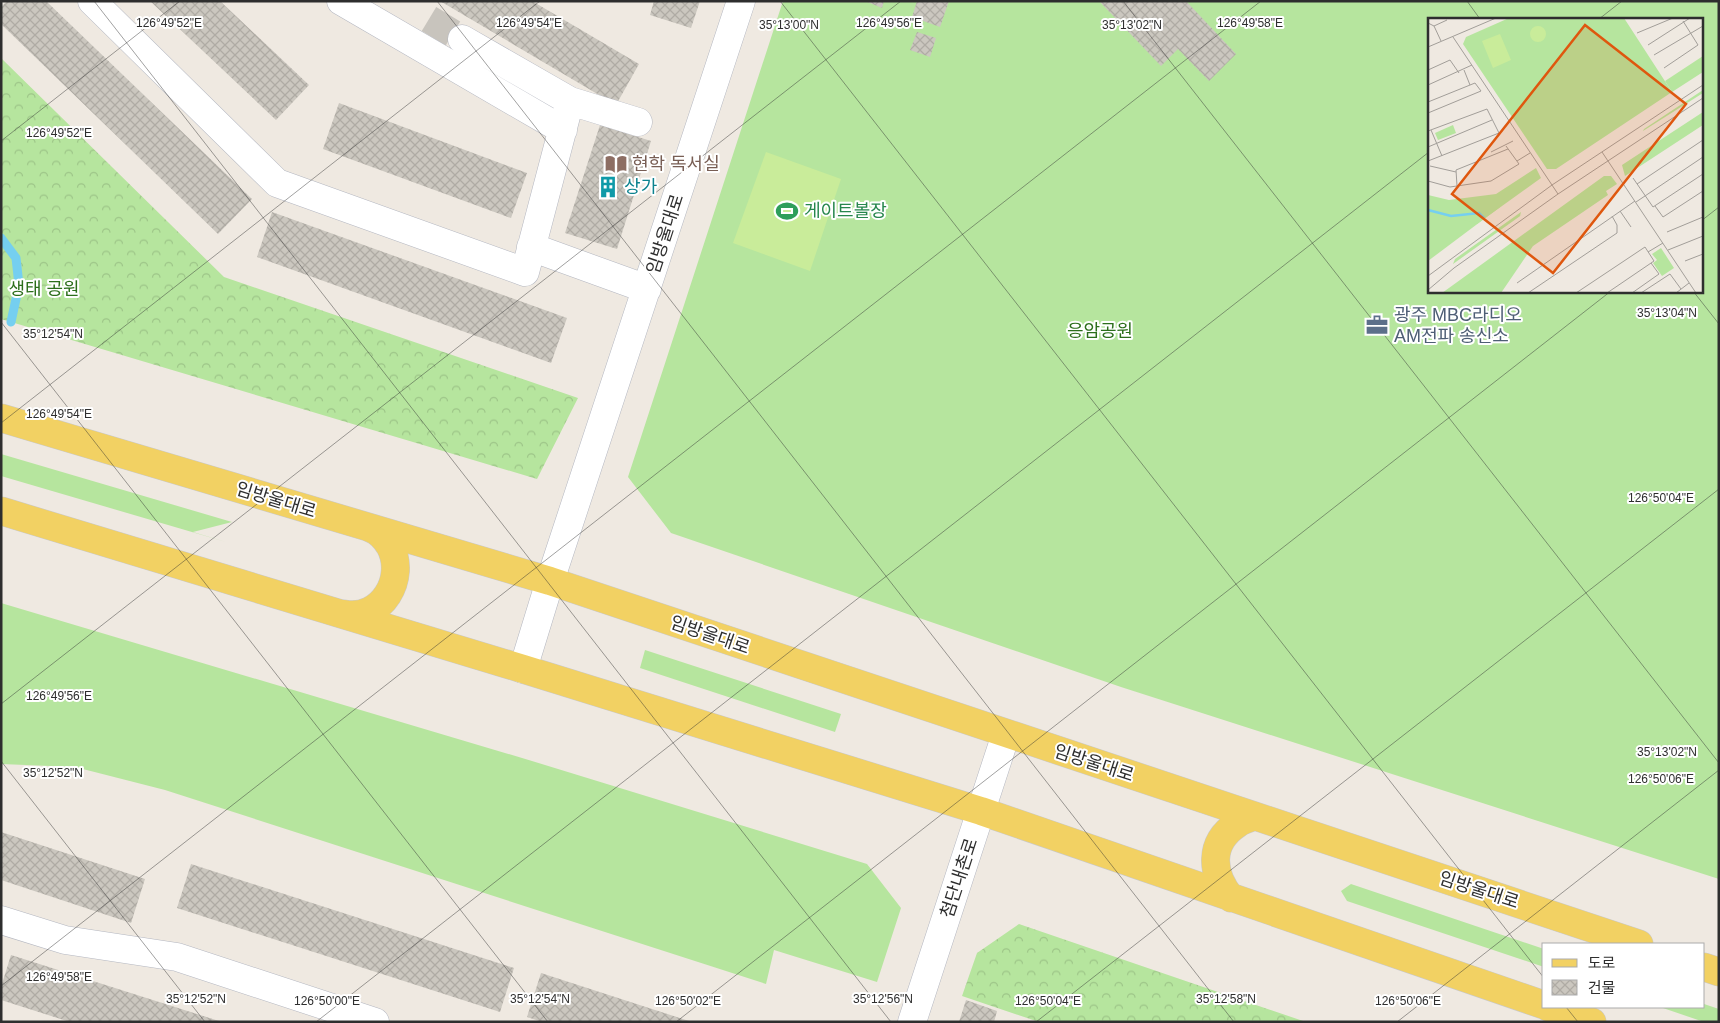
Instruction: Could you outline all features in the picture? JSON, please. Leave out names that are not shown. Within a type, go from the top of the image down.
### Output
[{"type":"main road","name":"임방울대로","points":[[1,418],[550,581],[1636,943]]},
{"type":"main road","points":[[1,511],[523,669],[981,811],[1542,1004]]},
{"type":"main road","points":[[336,613],[349,615],[364,613],[377,606],[387,596],[394,583],[396,568],[394,554],[387,541],[376,530],[361,525]]},
{"type":"main road","points":[[1231,898],[1222,887],[1217,873],[1216,858],[1219,844],[1227,832],[1238,822],[1255,816]]},
{"type":"main road","points":[[1705,967],[1719,972]]},
{"type":"main road","points":[[1551,1008],[1592,1022]]},
{"type":"street","points":[[92,1],[277,183],[525,272],[570,101]]},
{"type":"street","points":[[341,1],[563,130]]},
{"type":"street","name":"임방울대로","points":[[523,669],[550,581],[741,1]]},
{"type":"street","points":[[462,39],[570,101],[638,122]]},
{"type":"street","points":[[531,247],[647,289]]},
{"type":"street","name":"첨단내촌로","points":[[912,1022],[1006,734]]},
{"type":"street","points":[[1,920],[65,940],[177,957],[375,1022]]},
{"type":"green space","name":"응암공원","points":[[783,1],[1719,1],[1719,879],[1121,687],[671,533],[628,477]]},
{"type":"green space","name":"생태 공원","points":[[1,58],[224,277],[578,398],[537,479],[1,319]]},
{"type":"green space","name":"게이트볼장","points":[[766,152],[841,179],[810,271],[733,243]]},
{"type":"green space","points":[[1,454],[232,522],[193,532],[226,542],[1,476]]},
{"type":"green space","points":[[1,603],[532,761],[867,864],[901,908],[877,982],[774,950],[766,984],[165,790],[75,767],[1,764]]},
{"type":"green space","points":[[645,650],[841,714],[835,732],[640,668]]},
{"type":"green space","points":[[1351,884],[1542,948],[1542,966],[1347,901],[1341,891]]},
{"type":"green space","points":[[1019,924],[1306,1022],[1039,1022],[962,996],[977,953]]},
{"type":"green space","points":[[1705,1004],[1719,1009],[1719,1022],[1704,1022],[1663,1008],[1705,1008]]},
{"type":"building","points":[[7,1],[46,1],[252,199],[218,234],[1,24],[1,7]]},
{"type":"building","points":[[150,1],[220,1],[309,85],[276,120]]},
{"type":"building","points":[[440,1],[532,1],[639,64],[616,105]]},
{"type":"building","points":[[654,1],[700,1],[691,28],[650,15]]},
{"type":"building","points":[[865,1],[884,1],[882,8]]},
{"type":"building","points":[[917,1],[949,1],[940,27],[912,17]]},
{"type":"building","points":[[1099,1],[1186,1],[1236,54],[1209,81],[1178,49],[1161,66]]},
{"type":"building","points":[[917,32],[936,38],[930,57],[910,50]]},
{"type":"building","points":[[339,103],[527,173],[511,218],[323,149]]},
{"type":"building","name":"상가","points":[[600,125],[651,141],[617,249],[565,233]]},
{"type":"building","points":[[272,212],[567,318],[551,363],[257,257]]},
{"type":"building","points":[[1,832],[145,879],[131,923],[1,880]]},
{"type":"building","points":[[191,864],[514,968],[500,1012],[177,908]]},
{"type":"building","points":[[11,955],[219,1022],[70,1022],[1,1000],[1,987]]},
{"type":"building","points":[[541,973],[689,1022],[542,1022],[527,1017]]},
{"type":"building","points":[[966,1000],[997,1011],[994,1022],[959,1022]]},
{"type":"waterway","points":[[1,238],[16,258],[19,285],[11,322]]},
{"type":"tunnel","points":[[429,19],[462,39]]},
{"type":"place","name":"현학 독서실","points":[[616,164]]},
{"type":"place","name":"상가","points":[[608,187]]},
{"type":"place","name":"게이트볼장","points":[[787,211]]},
{"type":"place","name":"광주 MBC라디오 AM전파 송신소","points":[[1377,325]]}]
